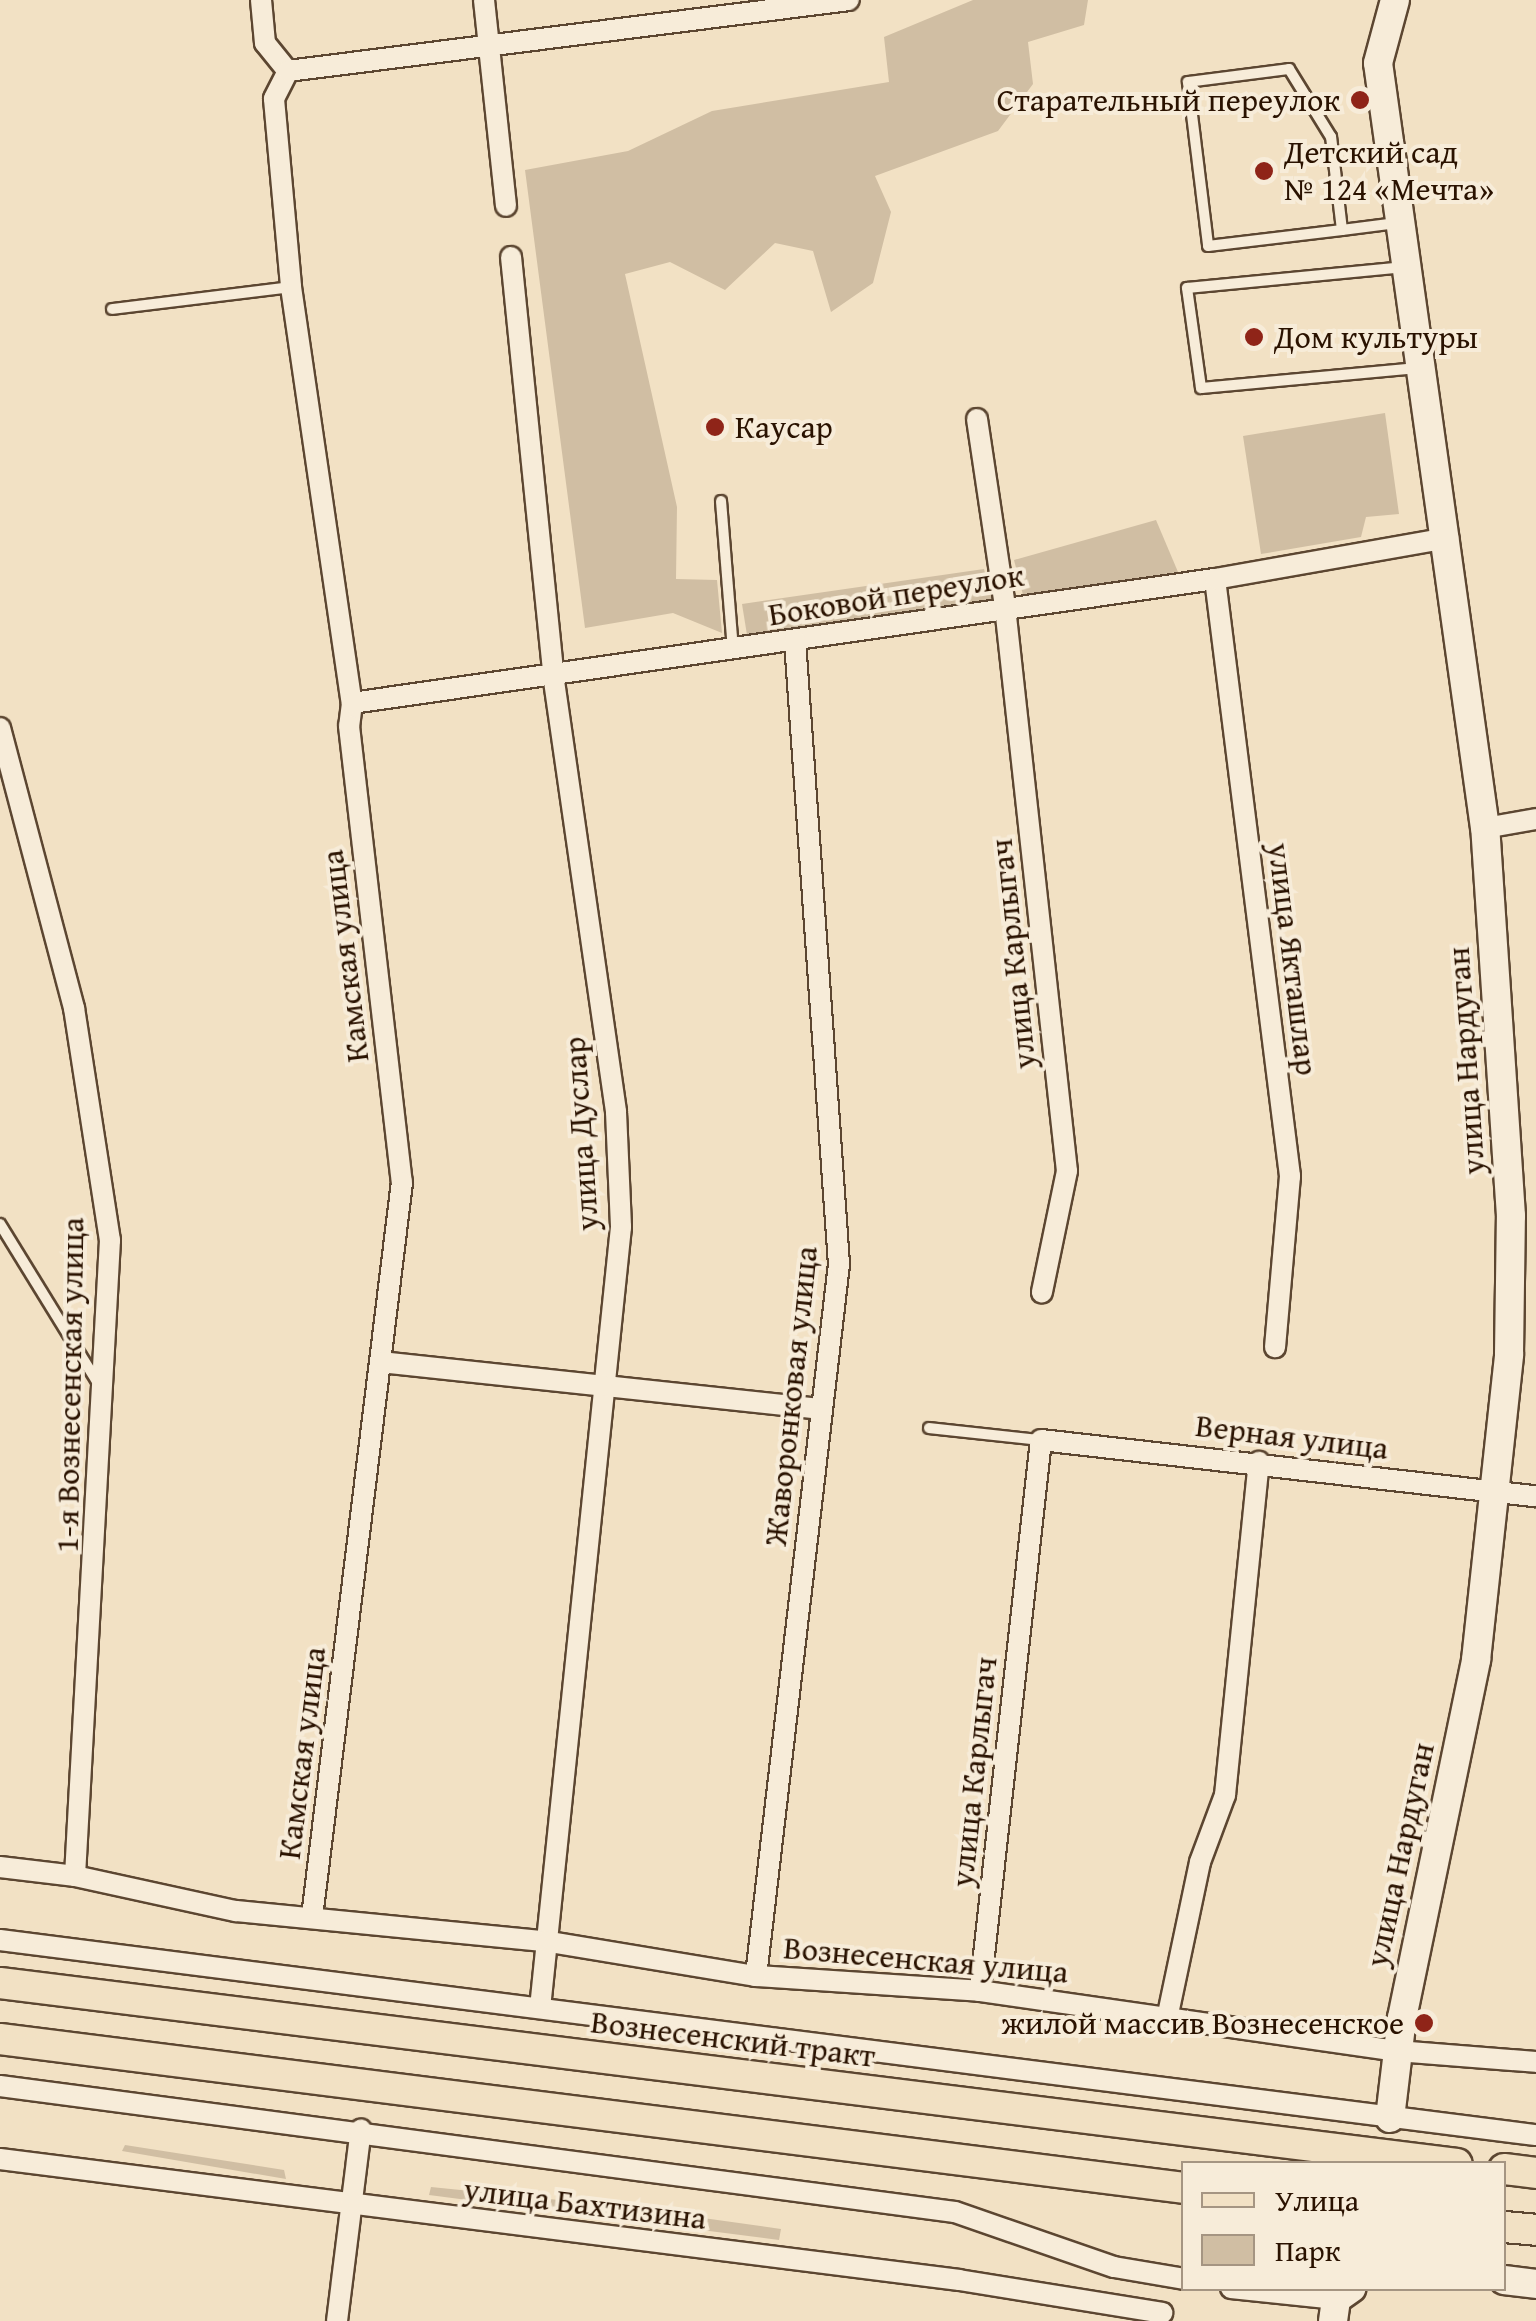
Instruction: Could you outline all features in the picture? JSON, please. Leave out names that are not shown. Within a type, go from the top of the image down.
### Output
[{"type":"main road","name":"Вознесенский тракт","points":[[0,1983],[1432,2161]]},
{"type":"main road","points":[[0,2039],[1181,2188]]},
{"type":"main road","points":[[1506,2169],[1536,2173]]},
{"type":"main road","points":[[1506,2226],[1536,2230]]},
{"type":"street","points":[[261,0],[264,42],[288,70],[490,47],[716,8],[848,0]]},
{"type":"street","points":[[484,0],[506,206]]},
{"type":"street","name":"улица Нардуган","points":[[1390,2118],[1397,2051],[1476,1660],[1496,1492],[1512,1216],[1485,828],[1448,538],[1378,63],[1394,0]]},
{"type":"street","name":"Камская улица","points":[[288,70],[274,99],[291,287],[352,703],[348,726],[402,1182],[312,1917]]},
{"type":"street","name":"улица Дуслар","points":[[511,258],[554,674],[616,1112],[621,1227],[600,1386],[582,1618],[544,1941],[540,2008]]},
{"type":"street","name":"улица Карлыгач","points":[[977,420],[1005,607],[1067,1171],[1042,1292]]},
{"type":"street","name":"Боковой переулок","points":[[352,703],[1215,579],[1448,538]]},
{"type":"street","name":"улица Якташлар","points":[[1215,579],[1290,1176],[1275,1347]]},
{"type":"street","name":"Жаворонковая улица","points":[[756,1976],[839,1264],[795,641]]},
{"type":"street","name":"1-я Вознесенская улица","points":[[0,728],[74,1008],[110,1240],[106,1397],[75,1876]]},
{"type":"street","points":[[1485,828],[1536,819]]},
{"type":"street","points":[[382,1362],[822,1410]]},
{"type":"street","name":"улица Карлыгач","points":[[980,1991],[1041,1440]]},
{"type":"street","name":"Верная улица","points":[[1041,1440],[1536,1496]]},
{"type":"street","points":[[1168,2014],[1200,1862],[1225,1795],[1259,1462]]},
{"type":"street","name":"Вознесенская улица","points":[[0,1867],[75,1876],[236,1911],[544,1941],[756,1976],[980,1991],[1168,2014],[1397,2051],[1536,2062]]},
{"type":"street","points":[[0,1940],[1536,2135]]},
{"type":"street","points":[[0,2086],[361,2129],[955,2212],[1114,2267],[1181,2278]]},
{"type":"street","points":[[337,2321],[361,2129]]},
{"type":"street","name":"улица Бахтизина","points":[[0,2159],[958,2280],[1162,2314]]},
{"type":"street","points":[[1506,2280],[1536,2284]]},
{"type":"street","points":[[1253,2291],[1340,2303]]},
{"type":"lane","points":[[1342,230],[1331,137],[1289,69],[1188,82],[1208,246],[1342,230],[1402,222]]},
{"type":"lane","points":[[1409,266],[1187,288],[1201,388],[1424,368]]},
{"type":"lane","points":[[112,309],[291,287]]},
{"type":"lane","points":[[721,500],[734,650]]},
{"type":"lane","points":[[0,1224],[106,1397]]},
{"type":"lane","points":[[929,1428],[1041,1440]]},
{"type":"green space","points":[[973,0],[1088,0],[1084,25],[1028,42],[1033,84],[998,131],[875,176],[891,212],[873,283],[831,312],[813,251],[775,243],[725,290],[670,262],[625,274],[677,507],[676,579],[717,580],[722,633],[673,613],[585,628],[525,170],[628,151],[712,111],[889,82],[884,37]]},
{"type":"green space","points":[[1385,413],[1399,514],[1366,517],[1361,537],[1261,554],[1243,436]]},
{"type":"green space","points":[[1156,520],[1178,572],[1023,595],[1014,560]]},
{"type":"green space","points":[[984,569],[992,600],[747,635],[742,604]]},
{"type":"green space","points":[[125,2145],[284,2170],[286,2179],[122,2151]]},
{"type":"green space","points":[[431,2187],[617,2206],[781,2229],[779,2240],[429,2195]]},
{"type":"place","name":"Старательный переулок","points":[[1360,100]]},
{"type":"place","name":"Детский сад № 124 «Мечта»","points":[[1264,171]]},
{"type":"place","name":"Дом культуры","points":[[1254,337]]},
{"type":"place","name":"Каусар","points":[[715,427]]},
{"type":"place","name":"жилой массив Вознесенское","points":[[1424,2023]]}]
